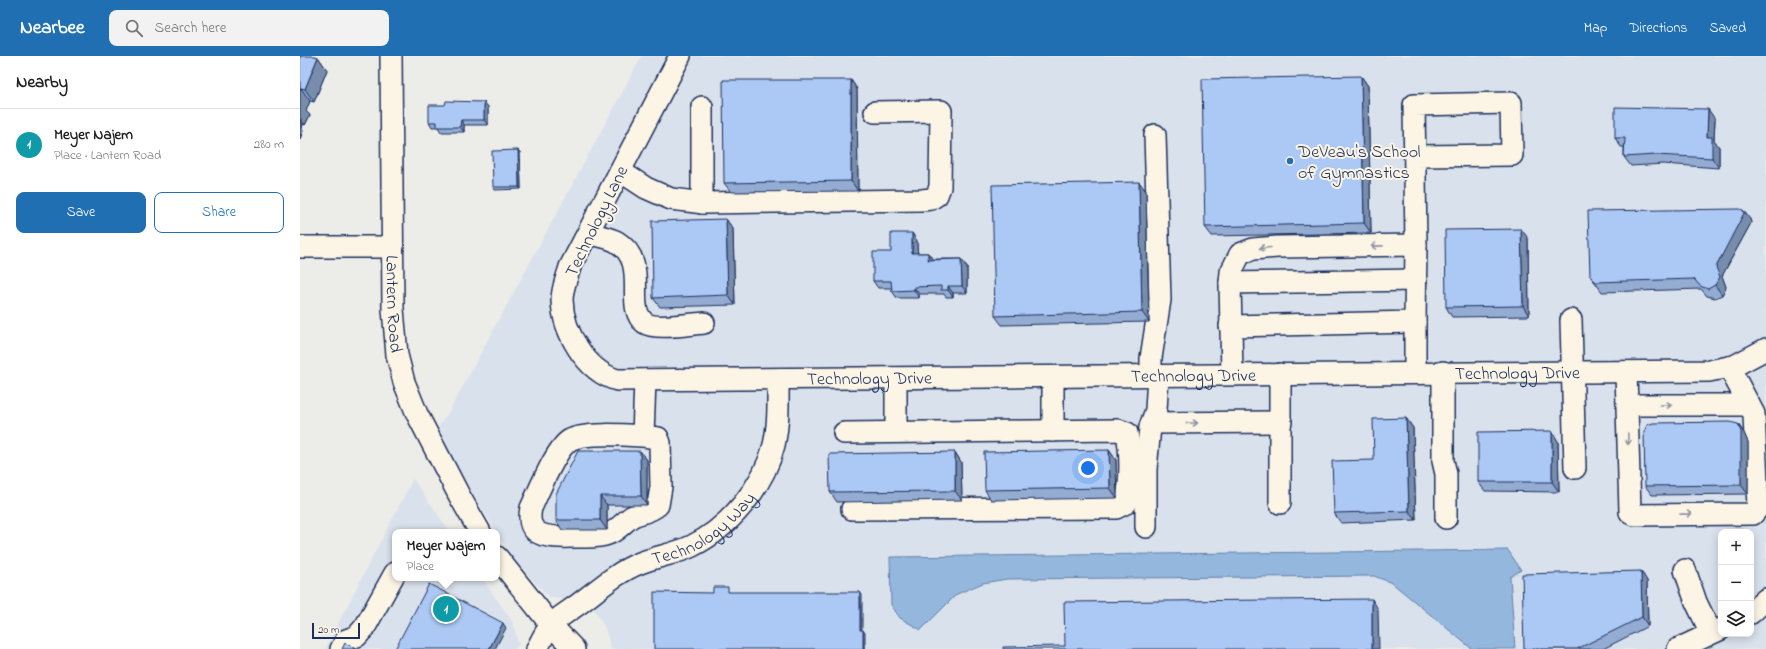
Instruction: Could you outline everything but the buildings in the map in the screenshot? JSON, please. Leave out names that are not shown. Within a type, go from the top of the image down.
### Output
[{"type":"street","name":"Lantern Road","points":[[391,56],[394,337],[398,363],[410,400],[433,447],[478,529]]},
{"type":"street","name":"Technology Lane","points":[[641,380],[617,380],[608,377],[580,351],[567,325],[563,308],[563,290],[570,267],[680,56]]},
{"type":"street","points":[[1415,372],[1416,156],[1414,105],[1512,104],[1512,155],[1416,156]]},
{"type":"street","points":[[702,107],[702,203]]},
{"type":"street","points":[[620,171],[646,188],[671,199],[702,203],[894,201],[931,199],[937,195],[940,187],[941,111],[875,112]]},
{"type":"street","points":[[1146,527],[1146,469],[1149,435],[1153,423],[1158,394],[1151,358],[1160,300],[1155,135]]},
{"type":"street","points":[[588,233],[617,242],[628,251],[635,265],[636,301],[639,315],[646,323],[655,326],[704,323]]},
{"type":"street","points":[[1232,374],[1230,277],[1240,254],[1253,249],[1278,247],[1416,246]]},
{"type":"street","points":[[300,247],[393,247]]},
{"type":"street","points":[[1230,277],[1416,280]]},
{"type":"street","points":[[1572,320],[1575,468]]},
{"type":"street","points":[[1230,326],[1415,322]]},
{"type":"street","points":[[1626,372],[1630,512],[1635,515],[1753,514],[1758,508],[1754,414],[1749,405],[1738,364],[1766,349]]},
{"type":"street","name":"Technology Drive","points":[[641,380],[1154,376],[1415,372],[1709,371],[1738,364]]},
{"type":"street","points":[[1443,372],[1443,461],[1446,474],[1446,518]]},
{"type":"street","points":[[1280,374],[1280,503]]},
{"type":"street","points":[[1053,377],[1053,431]]},
{"type":"street","points":[[896,378],[896,432]]},
{"type":"street","name":"Technology Way","points":[[551,625],[627,569],[694,546],[718,529],[735,512],[757,483],[770,458],[777,432],[778,379]]},
{"type":"street","points":[[641,380],[643,436]]},
{"type":"street","points":[[1627,406],[1749,405]]},
{"type":"street","points":[[1153,423],[1280,422]]},
{"type":"street","points":[[844,433],[1118,430],[1127,433],[1129,459],[1128,493],[1126,503],[1116,508],[852,509]]},
{"type":"street","points":[[583,436],[643,436],[658,438],[660,443],[661,487],[658,505],[651,511],[633,516],[609,534],[600,536],[549,537],[539,533],[532,527],[529,517],[531,508],[560,448],[571,439],[583,436]]},
{"type":"street","points":[[500,561],[551,625],[574,649]]},
{"type":"street","points":[[1678,649],[1716,631],[1696,602],[1685,570]]},
{"type":"street","points":[[341,649],[346,640],[357,636],[365,627],[392,578]]},
{"type":"street","points":[[1754,610],[1766,599]]},
{"type":"street","points":[[537,649],[551,625]]},
{"type":"street","points":[[551,625],[554,649]]},
{"type":"shaded area","points":[[642,56],[1766,56],[1766,649],[611,649],[605,628],[592,605],[549,597],[513,559],[500,538],[500,529],[495,529],[435,432],[450,410]]},
{"type":"shaded area","points":[[413,479],[448,529],[392,529],[392,581],[484,581],[513,623],[518,645],[515,649],[325,649]]},
{"type":"water","points":[[1508,550],[1521,570],[1510,577],[1515,649],[1472,649],[1392,583],[1374,576],[1007,579],[983,583],[957,594],[921,630],[900,618],[891,605],[890,557]]},
{"type":"place","name":"DeVeau's School of Gymnastics","points":[[1290,161]]},
{"type":"place","name":"Meyer Najem","points":[[446,609]]}]
